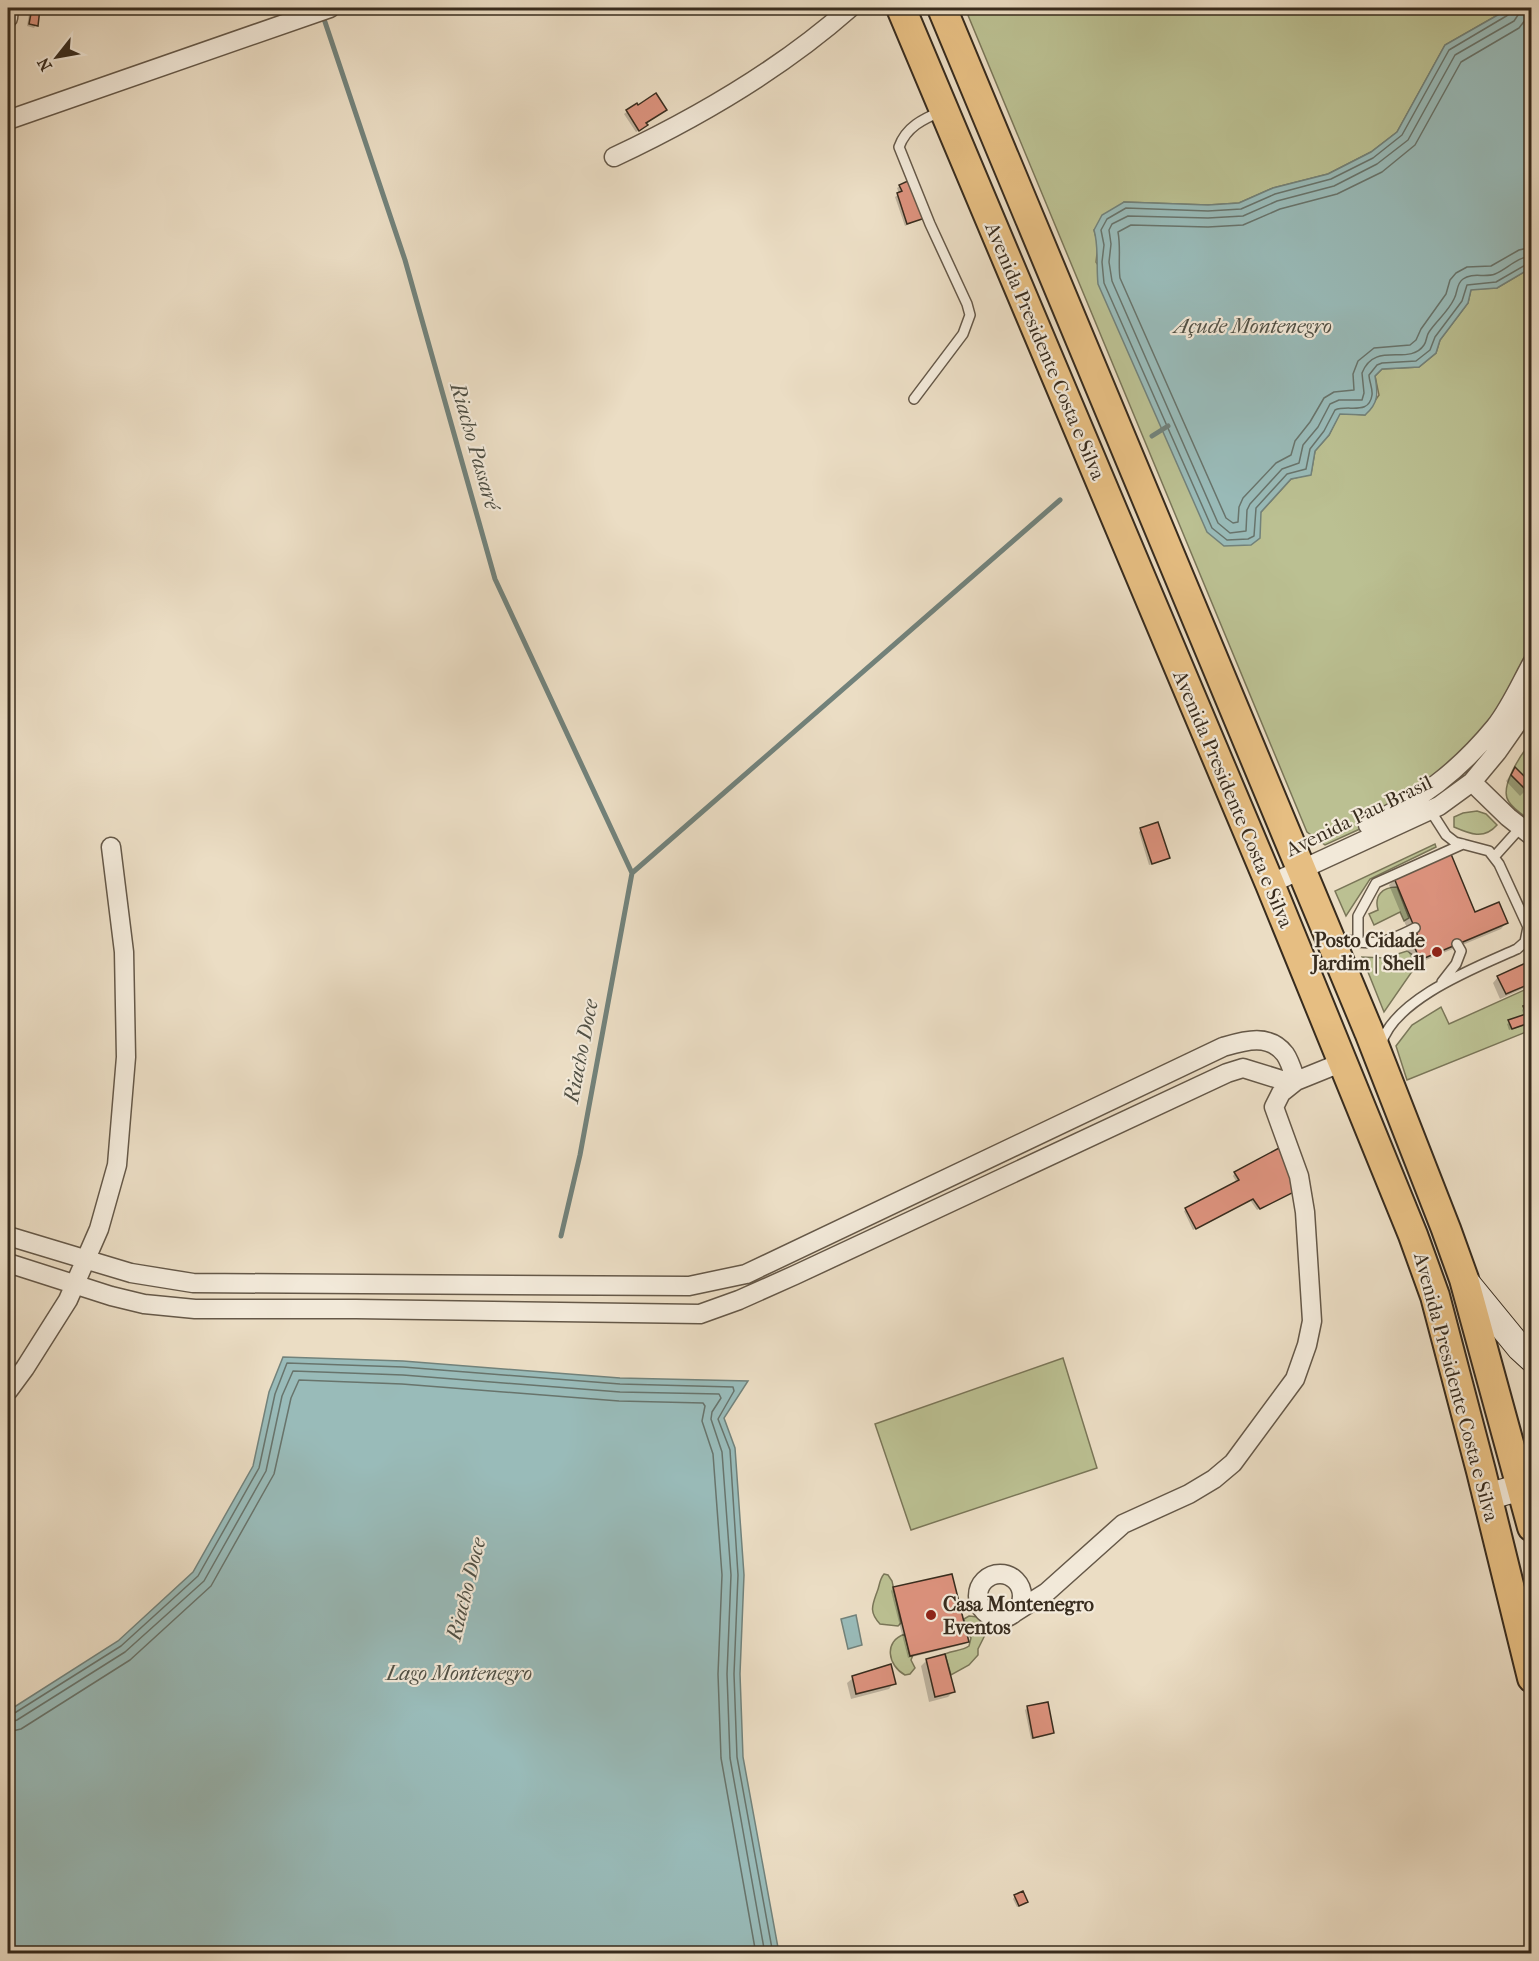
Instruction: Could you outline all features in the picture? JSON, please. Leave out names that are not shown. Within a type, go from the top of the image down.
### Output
[{"type":"main road","name":"Avenida Presidente Costa e Silva","points":[[901,8],[1270,884],[1413,1235],[1434,1296],[1532,1678]]},
{"type":"main road","name":"Avenida Presidente Costa e Silva","points":[[942,8],[1301,869],[1446,1229],[1464,1279],[1526,1487],[1532,1527]]},
{"type":"main road","points":[[968,70],[943,109],[989,117]]},
{"type":"street","points":[[8,18],[9,8]]},
{"type":"street","points":[[8,120],[330,8]]},
{"type":"street","points":[[614,157],[686,121],[766,73],[824,31],[850,8]]},
{"type":"street","points":[[1325,844],[1396,812],[1426,794],[1447,776],[1496,726],[1532,663]]},
{"type":"street","name":"Avenida Pau Brasil","points":[[1270,884],[1430,810],[1472,782],[1497,752],[1532,702]]},
{"type":"street","points":[[1472,782],[1526,831]]},
{"type":"street","points":[[8,1390],[25,1368],[57,1317],[74,1284],[99,1228],[117,1166],[126,1056],[124,952],[111,847]]},
{"type":"street","points":[[8,1236],[131,1273],[193,1283],[689,1286],[746,1274],[1223,1047],[1262,1040],[1277,1047],[1286,1055],[1296,1081]]},
{"type":"street","points":[[1014,1613],[1047,1592],[1074,1570],[1123,1524],[1189,1494],[1214,1479],[1233,1463],[1295,1379],[1307,1345],[1312,1321],[1305,1212],[1299,1176],[1274,1107],[1281,1093],[1296,1081],[1343,1062]]},
{"type":"street","points":[[8,1263],[144,1304],[195,1310],[368,1309],[700,1314],[739,1300],[795,1275],[1227,1073],[1243,1068],[1285,1081],[1296,1081]]},
{"type":"street","points":[[1464,1279],[1520,1348],[1532,1359]]},
{"type":"street","points":[[1487,1497],[1526,1487]]},
{"type":"lane","points":[[914,399],[963,334],[970,315],[968,304],[930,224],[899,147],[909,130],[943,109]]},
{"type":"lane","points":[[1430,810],[1446,835],[1455,842],[1490,851],[1530,931],[1525,942],[1517,949],[1440,984]]},
{"type":"lane","points":[[1494,857],[1526,831]]},
{"type":"lane","points":[[1358,942],[1358,916],[1376,883],[1462,844]]},
{"type":"lane","points":[[1521,911],[1532,906]]},
{"type":"lane","points":[[1329,937],[1381,943],[1415,928]]},
{"type":"lane","points":[[1378,1056],[1384,1036],[1402,1015],[1440,984],[1456,964],[1461,951],[1457,944]]},
{"type":"green space","points":[[965,8],[1510,8],[1445,45],[1397,132],[1371,152],[1328,174],[1273,188],[1239,203],[1208,205],[1124,202],[1094,230],[1098,245],[1096,262],[1261,512],[1291,479],[1311,474],[1315,451],[1329,435],[1340,413],[1365,415],[1379,395],[1375,376],[1382,369],[1419,367],[1436,353],[1440,340],[1468,303],[1471,289],[1497,288],[1531,268],[1531,663],[1473,750],[1362,828],[1325,845],[1307,832]]},
{"type":"green space","points":[[1531,742],[1531,821],[1514,808],[1506,796],[1512,771]]},
{"type":"green space","points":[[1477,811],[1486,814],[1497,825],[1482,834],[1454,827],[1454,817]]},
{"type":"green space","points":[[1435,844],[1436,847],[1370,879],[1346,916],[1335,891]]},
{"type":"green space","points":[[1397,887],[1409,918],[1404,921],[1400,912],[1374,925],[1369,914],[1378,910],[1377,900],[1380,893]]},
{"type":"green space","points":[[1407,951],[1420,960],[1384,1012],[1362,957],[1385,958]]},
{"type":"green space","points":[[1531,987],[1531,1030],[1407,1080],[1396,1046],[1412,1025],[1441,1007],[1449,1024]]},
{"type":"green space","points":[[1063,1358],[1097,1468],[911,1530],[875,1424]]},
{"type":"green space","points":[[884,1574],[888,1575],[892,1581],[901,1623],[898,1626],[880,1624],[872,1609],[880,1580]]},
{"type":"green space","points":[[969,1616],[978,1617],[984,1621],[986,1633],[978,1649],[978,1655],[969,1665],[951,1675],[945,1654],[969,1646],[971,1638],[966,1630],[964,1619]]},
{"type":"green space","points":[[905,1634],[915,1668],[910,1674],[905,1675],[895,1666],[890,1654],[893,1642]]},
{"type":"water","name":"Açude Montenegro","points":[[1510,8],[1531,8],[1531,268],[1497,288],[1471,290],[1468,303],[1440,340],[1436,353],[1419,367],[1382,369],[1375,376],[1377,393],[1373,406],[1365,415],[1340,414],[1329,435],[1315,451],[1311,475],[1291,479],[1261,512],[1260,538],[1251,545],[1224,546],[1207,532],[1098,284],[1094,230],[1102,215],[1124,202],[1208,205],[1239,203],[1273,188],[1328,174],[1371,152],[1397,132],[1445,45]]},
{"type":"water","name":"Lago Montenegro","points":[[283,1357],[403,1361],[620,1378],[748,1381],[724,1418],[735,1448],[744,1575],[740,1674],[743,1757],[779,1953],[8,1953],[8,1711],[118,1641],[193,1572],[253,1466],[269,1392]]},
{"type":"water","points":[[856,1615],[862,1645],[848,1649],[841,1619]]},
{"type":"building","points":[[32,8],[40,8],[38,26],[29,24]]},
{"type":"building","points":[[656,93],[667,110],[646,123],[648,125],[639,131],[626,110]]},
{"type":"building","points":[[910,180],[925,218],[907,224],[897,193],[902,191],[899,185]]},
{"type":"building","points":[[1515,767],[1532,784],[1527,791],[1511,775]]},
{"type":"building","points":[[1158,822],[1170,858],[1152,864],[1140,828]]},
{"type":"building","points":[[1451,854],[1475,912],[1499,902],[1508,923],[1420,960],[1411,939],[1418,936],[1394,878]]},
{"type":"building","points":[[1528,962],[1532,970],[1532,983],[1506,994],[1497,976]]},
{"type":"building","points":[[1532,1003],[1532,1022],[1512,1029],[1508,1020],[1526,1014],[1523,1006]]},
{"type":"building","points":[[1279,1148],[1300,1189],[1260,1209],[1253,1199],[1196,1229],[1185,1208],[1239,1180],[1234,1172]]},
{"type":"building","name":"Casa Montenegro Eventos","points":[[952,1574],[969,1642],[910,1656],[893,1587]]},
{"type":"building","points":[[945,1654],[955,1692],[935,1697],[926,1659]]},
{"type":"building","points":[[891,1664],[896,1684],[856,1694],[852,1676]]},
{"type":"building","points":[[1048,1702],[1054,1733],[1033,1738],[1027,1706]]},
{"type":"building","points":[[1023,1891],[1028,1902],[1019,1906],[1014,1895]]},
{"type":"waterway","name":"Riacho Passaré","points":[[322,13],[405,260],[495,579],[632,873]]},
{"type":"waterway","points":[[1152,436],[1168,426]]},
{"type":"waterway","points":[[632,873],[1060,500]]},
{"type":"waterway","name":"Riacho Doce","points":[[561,1236],[580,1155],[632,873]]},
{"type":"place","name":"Posto Cidade Jardim | Shell","points":[[1437,952]]},
{"type":"place","name":"Casa Montenegro Eventos","points":[[931,1615]]}]
